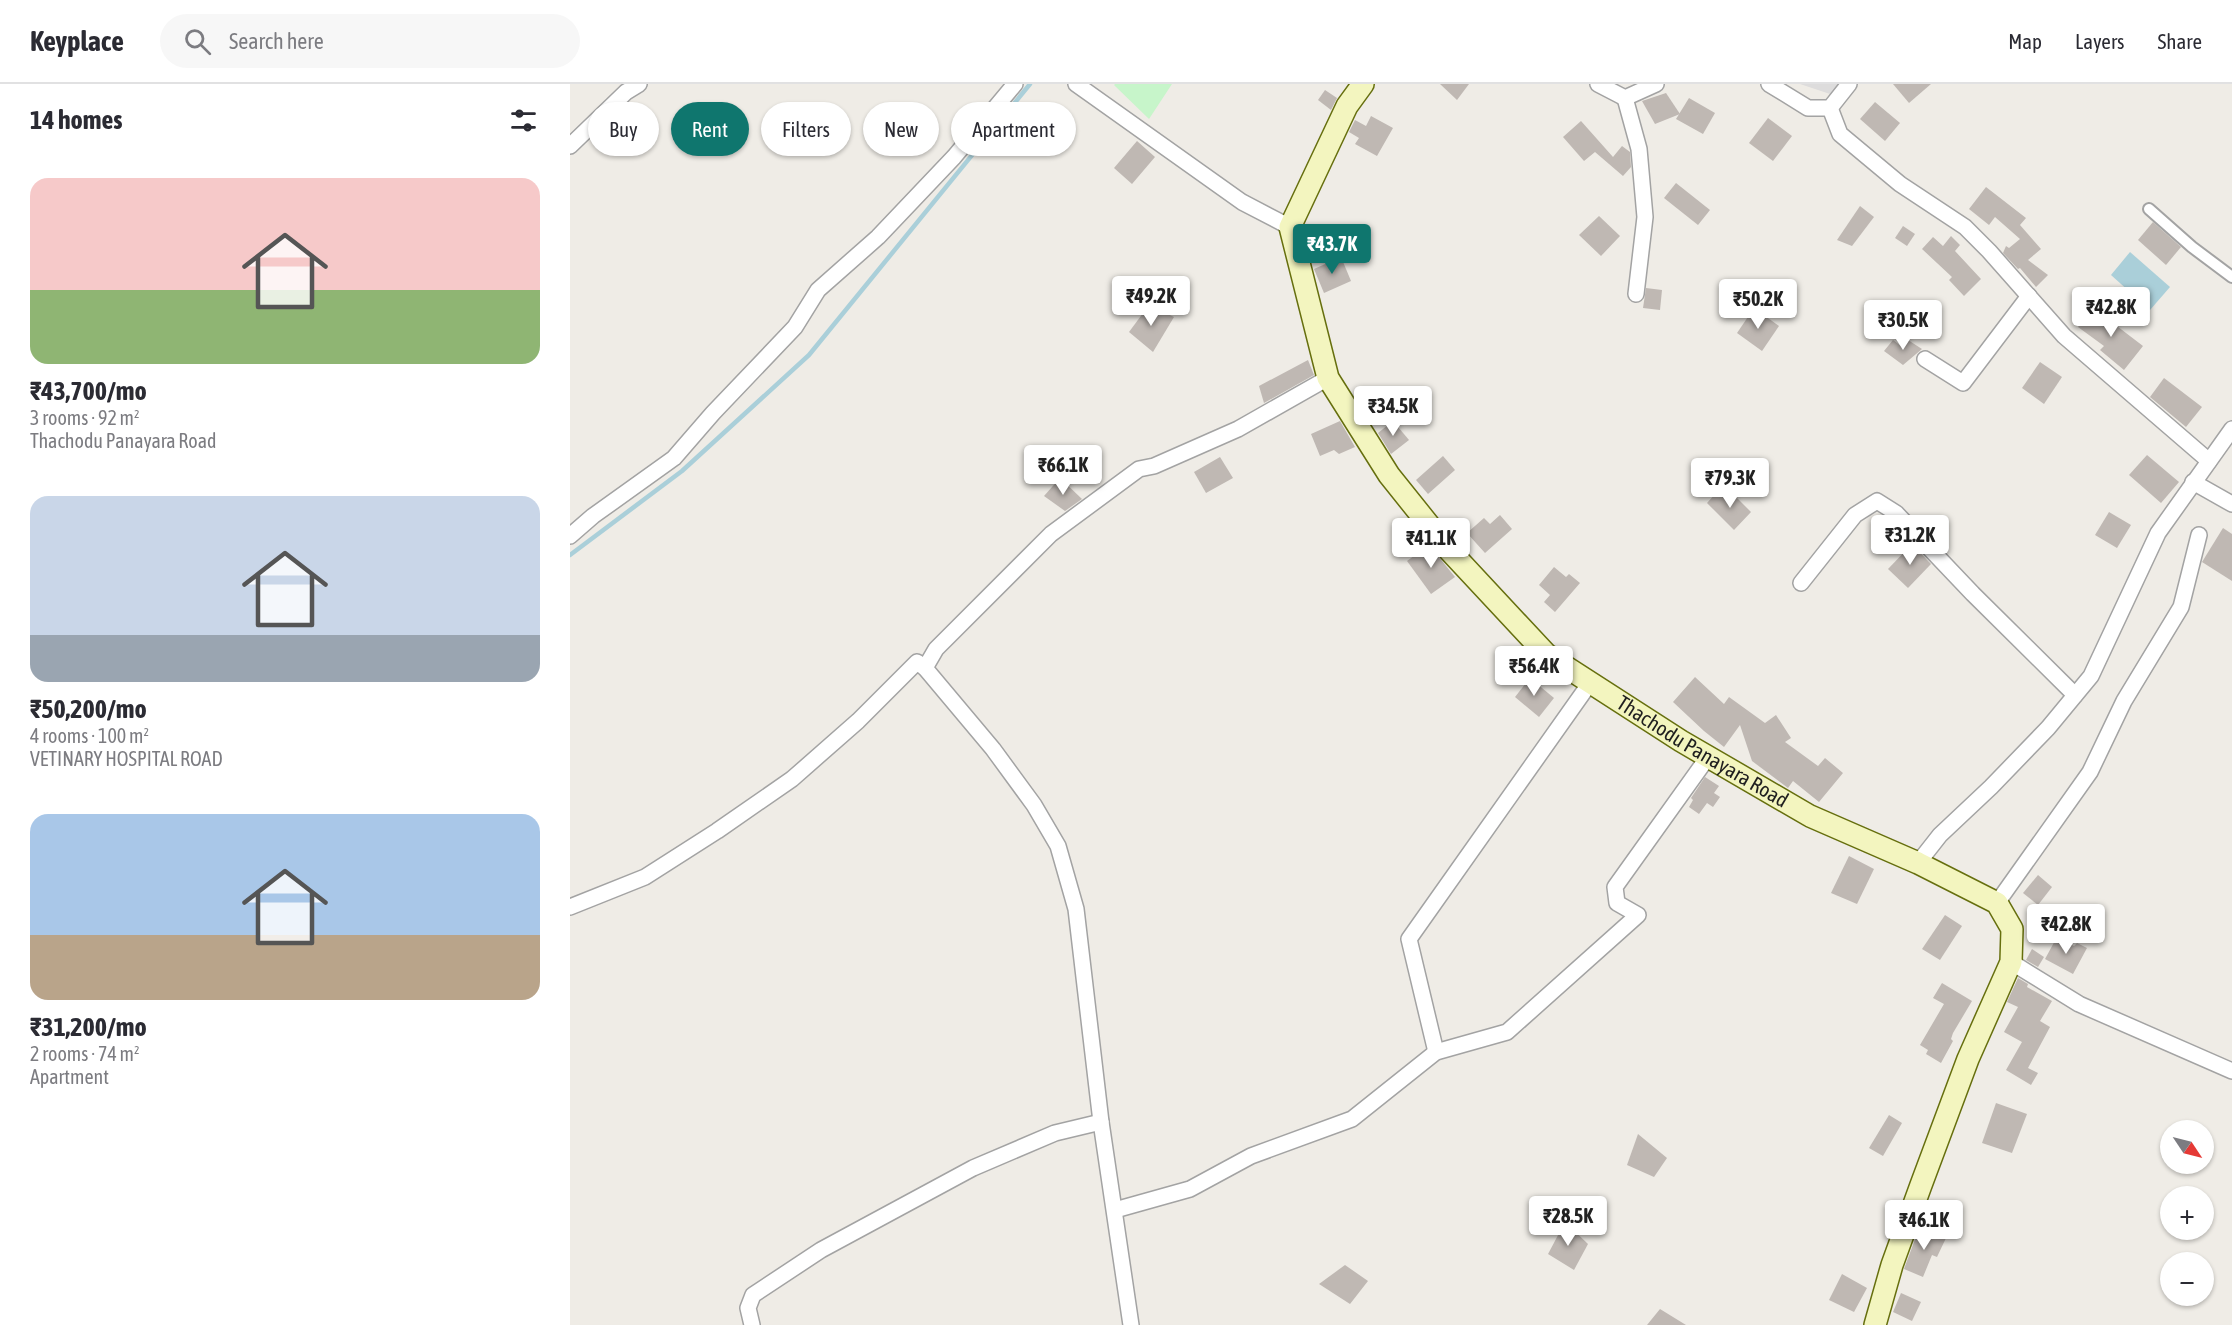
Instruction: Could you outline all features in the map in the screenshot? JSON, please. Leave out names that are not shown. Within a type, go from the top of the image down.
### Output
[{"type":"main road","points":[[1290,227],[1347,106],[1364,84]]},
{"type":"main road","name":"Thachodu Panayara Road","points":[[1290,227],[1328,378],[1389,475],[1449,550],[1546,654],[1708,757],[1810,816],[1918,863],[1997,903]]},
{"type":"main road","points":[[1875,1325],[1892,1265],[1968,1059],[2011,962],[2012,929],[1997,903]]},
{"type":"street","points":[[570,146],[626,92],[639,84]]},
{"type":"street","points":[[570,536],[593,516],[674,458],[712,413],[795,327],[818,290],[878,237],[954,158],[1015,84]]},
{"type":"street","points":[[1076,84],[1242,202],[1290,227]]},
{"type":"street","points":[[1598,84],[1625,98],[1639,149],[1645,217],[1636,294]]},
{"type":"street","points":[[1625,98],[1656,84]]},
{"type":"street","points":[[1769,84],[1808,108],[1830,108]]},
{"type":"street","points":[[1830,108],[1849,84]]},
{"type":"street","points":[[1830,108],[1840,134],[1900,183],[1965,227],[2064,336],[2209,461]]},
{"type":"street","points":[[2150,209],[2192,247],[2232,277]]},
{"type":"street","points":[[1925,359],[1963,383],[2029,296]]},
{"type":"street","points":[[925,668],[936,649],[1051,534],[1139,470],[1154,466],[1238,429],[1328,378]]},
{"type":"street","points":[[1918,863],[1940,835],[2048,728],[2091,676],[2158,533],[2232,429]]},
{"type":"street","points":[[2193,482],[2232,504]]},
{"type":"street","points":[[1801,583],[1855,515],[1877,501],[1896,513],[2075,695]]},
{"type":"street","points":[[1997,903],[2090,772],[2124,701],[2181,606],[2199,535]]},
{"type":"street","points":[[570,907],[645,877],[792,779],[858,721],[917,662],[925,668],[993,748],[1034,805],[1058,846],[1076,909],[1101,1122],[1131,1325]]},
{"type":"street","points":[[1436,1052],[1409,939],[1590,683]]},
{"type":"street","points":[[1115,1210],[1190,1189],[1251,1156],[1352,1119],[1436,1052],[1507,1032],[1638,915],[1617,903],[1615,886],[1708,757]]},
{"type":"street","points":[[2011,962],[2079,1004],[2232,1071]]},
{"type":"street","points":[[752,1325],[748,1308],[753,1295],[821,1250],[973,1168],[1055,1133],[1101,1122]]},
{"type":"shaded area","points":[[1800,84],[1847,84],[1839,97]]},
{"type":"green space","points":[[1115,84],[1172,84],[1149,119]]},
{"type":"water","points":[[2130,252],[2170,287],[2150,310],[2111,275]]},
{"type":"building","points":[[1440,84],[1469,84],[1457,100]]},
{"type":"building","points":[[1893,84],[1931,84],[1909,103]]},
{"type":"building","points":[[1325,90],[1337,98],[1331,110],[1318,100]]},
{"type":"building","points":[[1666,93],[1680,114],[1655,124],[1642,101]]},
{"type":"building","points":[[1689,98],[1715,113],[1703,134],[1676,119]]},
{"type":"building","points":[[1875,102],[1900,123],[1885,141],[1860,119]]},
{"type":"building","points":[[1371,116],[1393,128],[1377,156],[1355,144],[1359,138],[1349,132],[1355,120],[1366,126]]},
{"type":"building","points":[[1768,118],[1792,136],[1773,161],[1749,143]]},
{"type":"building","points":[[1581,121],[1613,157],[1622,146],[1630,152],[1631,167],[1623,176],[1595,152],[1584,161],[1563,137]]},
{"type":"building","points":[[1137,141],[1155,157],[1132,184],[1114,168]]},
{"type":"building","points":[[1676,183],[1710,210],[1698,225],[1664,198]]},
{"type":"building","points":[[1986,187],[2026,218],[2020,225],[2041,249],[2028,260],[2048,275],[2036,287],[2003,253],[2006,246],[2009,248],[2020,239],[1995,217],[1989,225],[1969,209]]},
{"type":"building","points":[[1860,206],[1874,217],[1852,246],[1837,240]]},
{"type":"building","points":[[1599,216],[1620,236],[1601,256],[1579,235]]},
{"type":"building","points":[[2153,222],[2181,247],[2166,265],[2138,240]]},
{"type":"building","points":[[1903,226],[1915,234],[1907,246],[1895,238]]},
{"type":"building","points":[[1951,236],[1960,245],[1955,251],[1981,279],[1964,296],[1949,280],[1952,277],[1922,249],[1933,237],[1943,246]]},
{"type":"building","points":[[1341,257],[1351,281],[1324,293],[1314,269]]},
{"type":"building","points":[[1646,288],[1662,290],[1660,310],[1643,308]]},
{"type":"building","points":[[1149,305],[1174,317],[1153,352],[1129,332]]},
{"type":"building","points":[[2092,307],[2143,346],[2124,370],[2100,350],[2104,346],[2078,327]]},
{"type":"building","points":[[1754,308],[1779,326],[1762,351],[1737,333]]},
{"type":"building","points":[[1893,340],[1901,346],[1908,340],[1922,349],[1903,365],[1884,351]]},
{"type":"building","points":[[1308,360],[1314,375],[1264,403],[1259,386]]},
{"type":"building","points":[[2040,362],[2062,377],[2044,404],[2022,388]]},
{"type":"building","points":[[2164,378],[2202,407],[2186,427],[2150,397]]},
{"type":"building","points":[[1340,421],[1355,447],[1339,454],[1334,450],[1320,456],[1311,434]]},
{"type":"building","points":[[1393,421],[1409,440],[1391,454],[1378,433]]},
{"type":"building","points":[[2147,455],[2179,482],[2161,503],[2129,475]]},
{"type":"building","points":[[1443,456],[1455,470],[1428,494],[1416,480]]},
{"type":"building","points":[[1220,457],[1233,478],[1206,493],[1194,472]]},
{"type":"building","points":[[1060,478],[1082,499],[1065,511],[1044,496]]},
{"type":"building","points":[[1717,492],[1725,499],[1731,492],[1751,512],[1734,530],[1707,503]]},
{"type":"building","points":[[2109,512],[2131,525],[2117,548],[2095,535]]},
{"type":"building","points":[[1500,515],[1512,529],[1485,553],[1467,533],[1484,518],[1490,524]]},
{"type":"building","points":[[2223,528],[2232,534],[2232,581],[2202,562]]},
{"type":"building","points":[[1912,544],[1931,564],[1908,588],[1888,569]]},
{"type":"building","points":[[1429,545],[1455,577],[1431,594],[1407,561]]},
{"type":"building","points":[[1554,567],[1566,577],[1569,574],[1580,583],[1555,612],[1544,602],[1550,595],[1539,585]]},
{"type":"building","points":[[1695,677],[1724,704],[1729,697],[1765,723],[1776,715],[1791,738],[1785,742],[1818,766],[1825,758],[1843,773],[1819,802],[1793,781],[1788,788],[1752,761],[1740,725],[1724,747],[1673,702]]},
{"type":"building","points":[[1530,678],[1554,698],[1539,717],[1515,697]]},
{"type":"building","points":[[1705,777],[1719,786],[1714,793],[1720,797],[1713,807],[1707,803],[1699,814],[1689,807],[1693,800],[1691,798]]},
{"type":"building","points":[[1849,856],[1874,869],[1857,904],[1831,893]]},
{"type":"building","points":[[2038,875],[2052,887],[2038,905],[2023,893]]},
{"type":"building","points":[[1945,915],[1962,926],[1940,960],[1922,949]]},
{"type":"building","points":[[2057,937],[2074,946],[2077,943],[2087,948],[2073,974],[2045,959]]},
{"type":"building","points":[[2032,949],[2044,957],[2038,967],[2026,960]]},
{"type":"building","points":[[2018,978],[2028,984],[2027,987],[2052,1001],[2040,1021],[2050,1027],[2028,1068],[2038,1073],[2031,1085],[2006,1070],[2022,1042],[2004,1032],[2018,1007],[2007,1002]]},
{"type":"building","points":[[1942,983],[1972,1001],[1953,1033],[1951,1039],[1953,1041],[1941,1063],[1926,1054],[1928,1050],[1920,1045],[1944,1004],[1933,998]]},
{"type":"building","points":[[1996,1103],[2027,1114],[2012,1153],[1982,1143]]},
{"type":"building","points":[[1889,1115],[1902,1123],[1883,1156],[1869,1148]]},
{"type":"building","points":[[1638,1134],[1667,1158],[1654,1177],[1627,1165]]},
{"type":"building","points":[[1565,1222],[1588,1244],[1574,1270],[1548,1254]]},
{"type":"building","points":[[1920,1226],[1946,1238],[1937,1257],[1932,1255],[1923,1277],[1904,1269]]},
{"type":"building","points":[[1345,1265],[1368,1281],[1350,1304],[1319,1284]]},
{"type":"building","points":[[1842,1274],[1867,1288],[1854,1312],[1829,1300]]},
{"type":"building","points":[[1901,1293],[1921,1302],[1912,1321],[1893,1312]]},
{"type":"building","points":[[1660,1309],[1686,1325],[1647,1325]]},
{"type":"waterway","points":[[570,555],[682,471],[809,355],[1030,84]]}]
